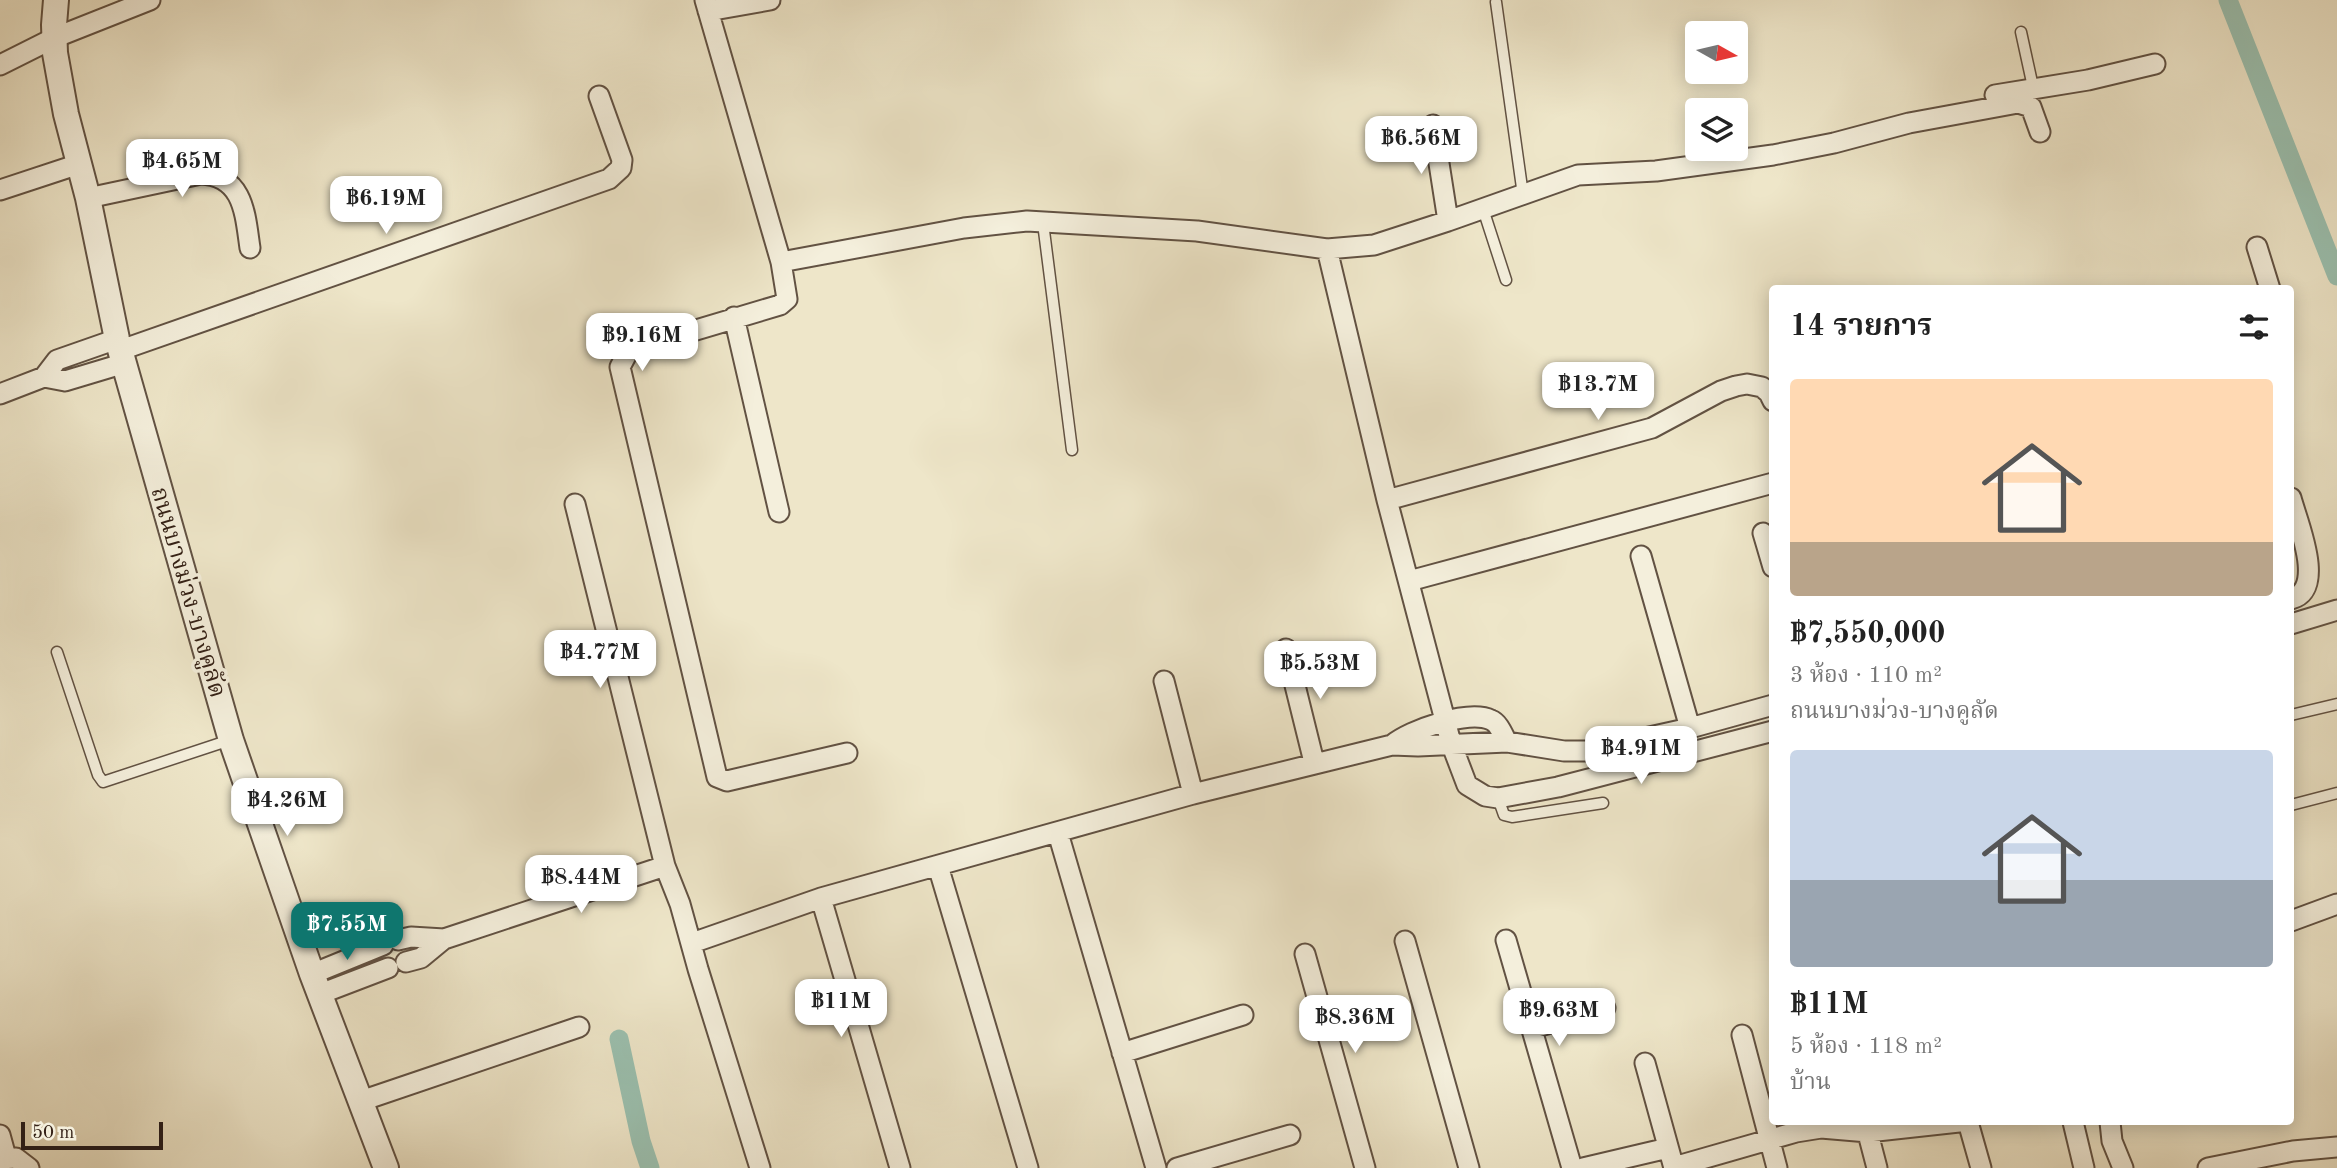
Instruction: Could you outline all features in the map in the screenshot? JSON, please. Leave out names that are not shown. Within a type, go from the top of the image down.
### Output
[{"type":"street","points":[[0,65],[55,21],[150,0]]},
{"type":"street","points":[[770,0],[707,6],[781,262],[787,299],[785,302],[629,350],[620,367],[715,774],[727,781],[846,753]]},
{"type":"street","name":"ถนนบางม่วง-บางคูลัด","points":[[55,21],[66,114],[88,198],[121,351],[231,740],[316,984],[386,1168]]},
{"type":"street","points":[[781,262],[964,228],[1027,220],[1197,231],[1327,249],[1374,245],[1523,195],[1615,160],[1659,162],[1789,144],[1891,116],[2088,80],[2155,64]]},
{"type":"street","points":[[0,394],[44,377],[65,382],[121,351],[609,179],[621,169],[622,160],[599,96]]},
{"type":"street","points":[[1578,175],[1656,171],[1773,155],[1834,143],[1909,123],[2018,103],[2031,107],[2040,132]]},
{"type":"street","points":[[1433,125],[1448,221]]},
{"type":"street","points":[[0,190],[79,164]]},
{"type":"street","points":[[88,198],[201,174],[219,176],[229,181],[235,190],[245,216],[250,248]]},
{"type":"street","points":[[2257,247],[2269,285]]},
{"type":"street","points":[[1327,249],[1387,500],[1451,743],[1467,785],[1485,796],[1499,798],[1558,787],[1769,732]]},
{"type":"street","points":[[734,317],[779,512]]},
{"type":"street","points":[[1387,500],[1652,428],[1721,391],[1736,386],[1747,384],[1762,387],[1769,393]]},
{"type":"street","points":[[1409,581],[1769,484]]},
{"type":"street","points":[[575,504],[665,866],[680,904],[760,1168]]},
{"type":"street","points":[[2294,509],[2310,565],[2309,579],[2303,591],[2294,598]]},
{"type":"street","points":[[1763,533],[1769,553]]},
{"type":"street","points":[[1641,556],[1690,728]]},
{"type":"street","points":[[2294,623],[2337,610]]},
{"type":"street","points":[[1286,649],[1314,762]]},
{"type":"street","points":[[1164,681],[1193,794]]},
{"type":"street","points":[[692,943],[821,898],[1314,762],[1392,745],[1418,747],[1451,743],[1507,742],[1564,751],[1586,751],[1690,728],[1769,706]]},
{"type":"street","points":[[1392,745],[1410,732],[1446,721],[1488,718],[1495,722],[1507,742]]},
{"type":"street","points":[[1058,832],[1156,1168]]},
{"type":"street","points":[[316,984],[421,958],[444,939],[665,866]]},
{"type":"street","points":[[938,866],[1028,1168]]},
{"type":"street","points":[[821,898],[900,1168]]},
{"type":"street","points":[[2294,920],[2333,912]]},
{"type":"street","points":[[316,984],[391,942],[411,937],[444,939]]},
{"type":"street","points":[[1507,940],[1572,1168]]},
{"type":"street","points":[[1405,941],[1469,1168]]},
{"type":"street","points":[[1306,954],[1365,1168]]},
{"type":"street","points":[[1533,1028],[1605,1008]]},
{"type":"street","points":[[1122,1053],[1243,1015]]},
{"type":"street","points":[[361,1101],[579,1027]]},
{"type":"street","points":[[1742,1035],[1777,1168]]},
{"type":"street","points":[[1645,1063],[1672,1161]]},
{"type":"street","points":[[1583,1168],[1672,1161],[1821,1128],[1903,1125]]},
{"type":"street","points":[[1969,1125],[1981,1168]]},
{"type":"street","points":[[2074,1125],[2084,1168]]},
{"type":"street","points":[[2110,1125],[2112,1141],[2123,1168]]},
{"type":"street","points":[[1866,1127],[1877,1168]]},
{"type":"street","points":[[0,1135],[3,1158],[16,1158],[29,1168]]},
{"type":"street","points":[[1177,1168],[1290,1135]]},
{"type":"street","points":[[2208,1168],[2293,1151],[2337,1147]]},
{"type":"lane","points":[[1496,2],[1523,195]]},
{"type":"lane","points":[[2021,32],[2033,88]]},
{"type":"lane","points":[[1483,209],[1507,280]]},
{"type":"lane","points":[[1043,223],[1072,450]]},
{"type":"lane","points":[[57,652],[98,775],[103,782],[231,740]]},
{"type":"lane","points":[[2294,714],[2337,704]]},
{"type":"lane","points":[[2294,804],[2337,793]]},
{"type":"lane","points":[[1499,798],[1504,814],[1512,817],[1603,803]]},
{"type":"waterway","points":[[2228,0],[2337,276]]},
{"type":"waterway","points":[[619,1039],[641,1141],[650,1168]]}]
